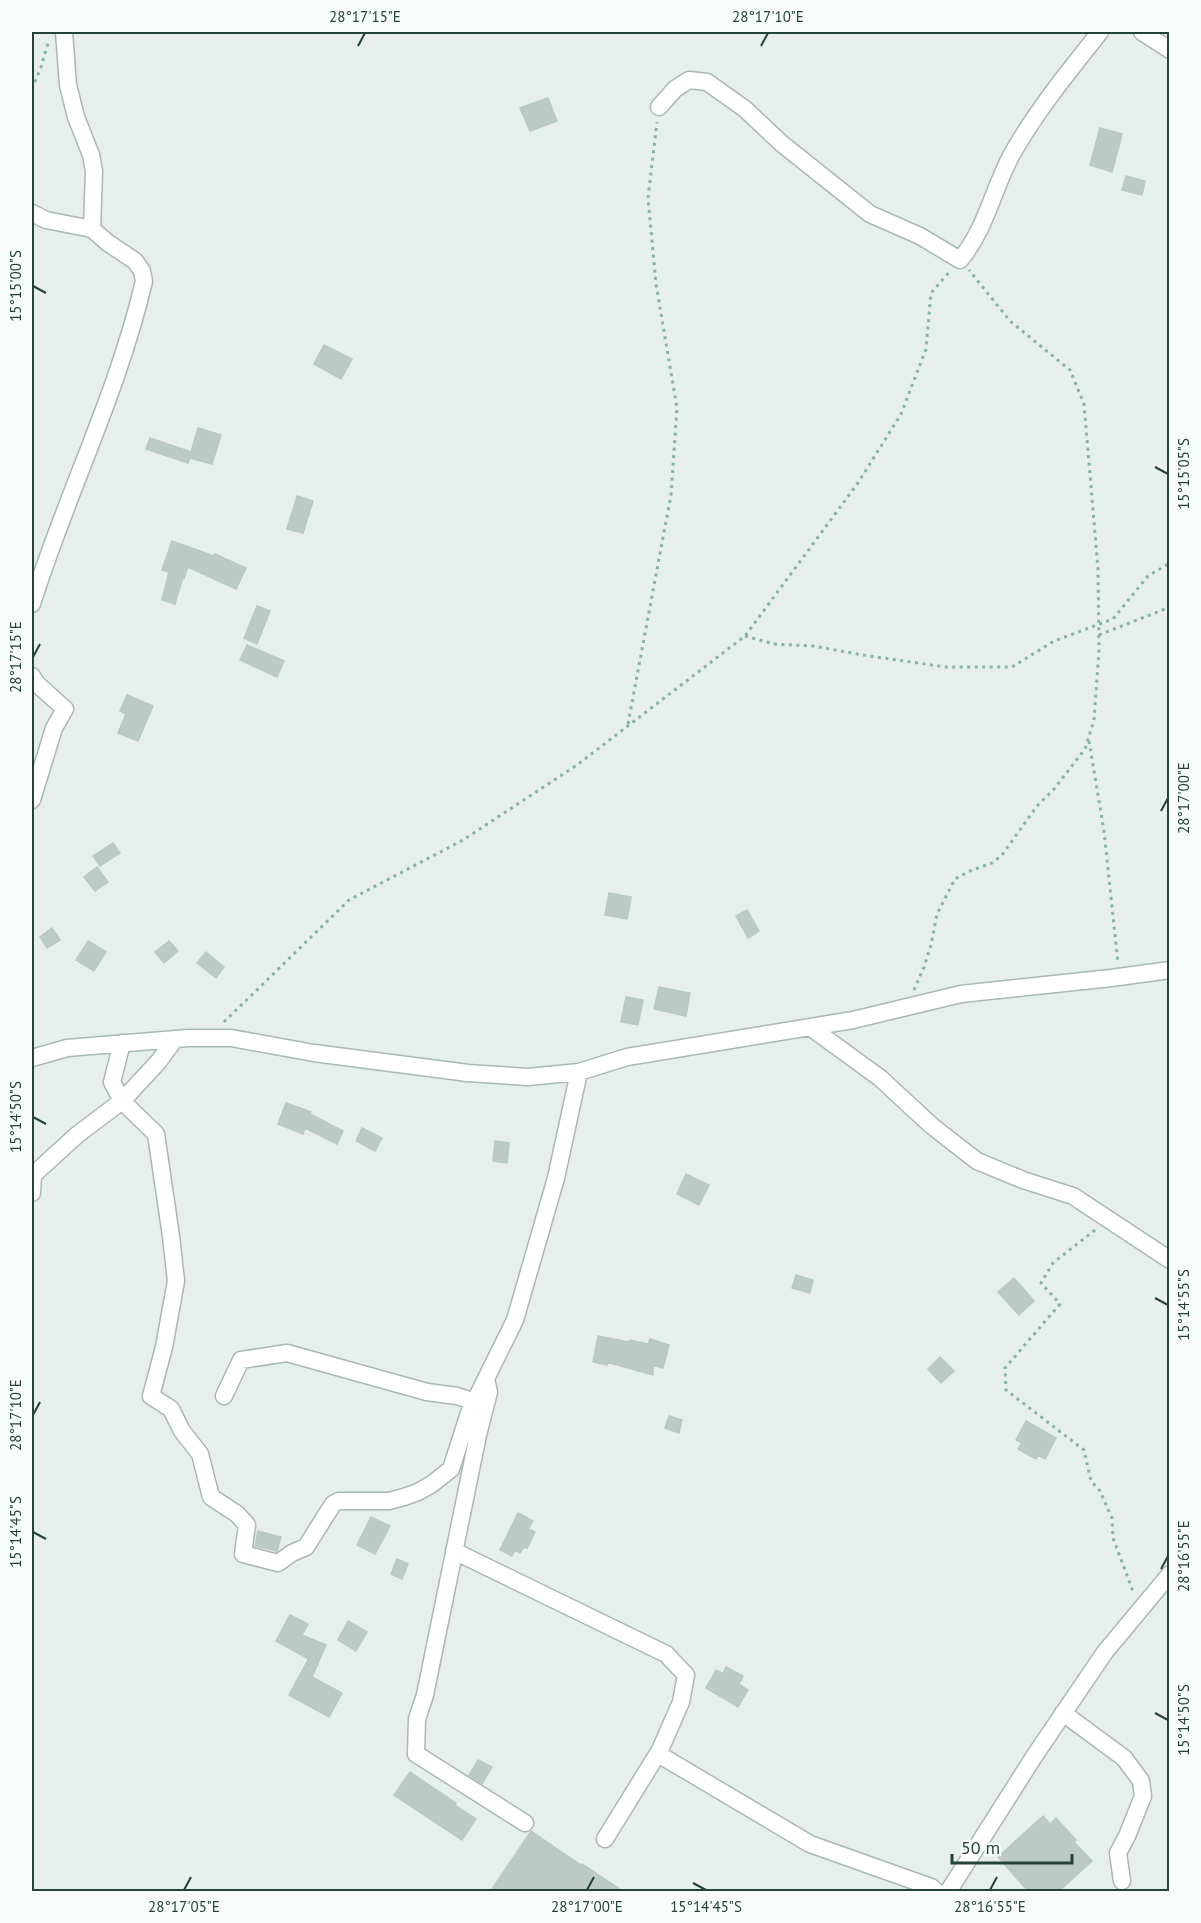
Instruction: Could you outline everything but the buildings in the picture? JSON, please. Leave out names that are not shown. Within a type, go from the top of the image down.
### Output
[{"type":"street","points":[[64,32],[68,85],[94,171],[95,201],[92,229]]},
{"type":"street","points":[[659,107],[675,89],[689,80],[707,82],[745,109],[781,143],[870,214],[920,236],[960,260],[973,245],[1011,156],[1043,107],[1100,32]]},
{"type":"street","points":[[1142,32],[1170,50]]},
{"type":"street","points":[[32,213],[46,220],[92,229],[135,261],[142,271],[144,281],[116,381],[47,555],[32,604]]},
{"type":"street","points":[[32,676],[36,683],[65,709],[54,728],[32,800]]},
{"type":"street","points":[[32,1058],[67,1048],[176,1039],[231,1038],[314,1053],[468,1073],[528,1077],[579,1072],[627,1057],[853,1020],[961,994],[1170,970]]},
{"type":"street","points":[[810,1028],[880,1078],[932,1126],[977,1161],[1023,1180],[1073,1196],[1170,1260]]},
{"type":"street","points":[[32,1193],[33,1175],[77,1135],[122,1101],[176,1039]]},
{"type":"street","points":[[122,1043],[112,1082],[122,1101],[156,1134],[176,1281],[164,1347],[151,1396],[171,1409],[182,1431],[200,1454],[211,1497],[237,1514],[247,1525],[243,1554],[278,1563],[306,1547],[333,1504],[339,1501],[389,1501],[418,1492],[451,1469],[475,1402],[515,1320],[556,1178],[579,1072]]},
{"type":"street","points":[[224,1396],[241,1360],[287,1353],[427,1392],[457,1396],[475,1402]]},
{"type":"street","points":[[486,1380],[489,1392],[478,1435],[425,1695],[417,1719],[416,1754],[525,1823]]},
{"type":"street","points":[[454,1551],[666,1654],[686,1675],[681,1702],[658,1754],[605,1839]]},
{"type":"street","points":[[948,1892],[1035,1755],[1105,1652],[1170,1574]]},
{"type":"street","points":[[1063,1713],[1124,1758],[1141,1781],[1143,1796],[1118,1853],[1122,1881]]},
{"type":"street","points":[[658,1754],[810,1844],[931,1887],[937,1892]]},
{"type":"path","points":[[32,89],[42,67],[49,40]]},
{"type":"path","points":[[628,726],[671,495],[677,408],[656,284],[648,198],[659,107]]},
{"type":"path","points":[[208,1038],[349,900],[462,840],[577,765],[745,636],[858,483],[901,414],[926,349],[931,293],[960,260],[983,285],[1010,321],[1070,370],[1084,404],[1098,558],[1099,635],[1094,720],[1089,740],[1075,764],[1038,806],[1002,855],[992,863],[955,879],[937,914],[928,956],[905,1007]]},
{"type":"path","points":[[745,636],[774,644],[813,646],[946,667],[1012,667],[1054,641],[1113,619],[1148,576],[1170,563]]},
{"type":"path","points":[[1099,635],[1170,607]]},
{"type":"path","points":[[1089,740],[1104,831],[1119,977]]},
{"type":"path","points":[[1110,1220],[1053,1263],[1041,1283],[1060,1304],[1005,1368],[1006,1390],[1084,1450],[1091,1481],[1100,1491],[1112,1518],[1113,1538],[1140,1609]]}]
